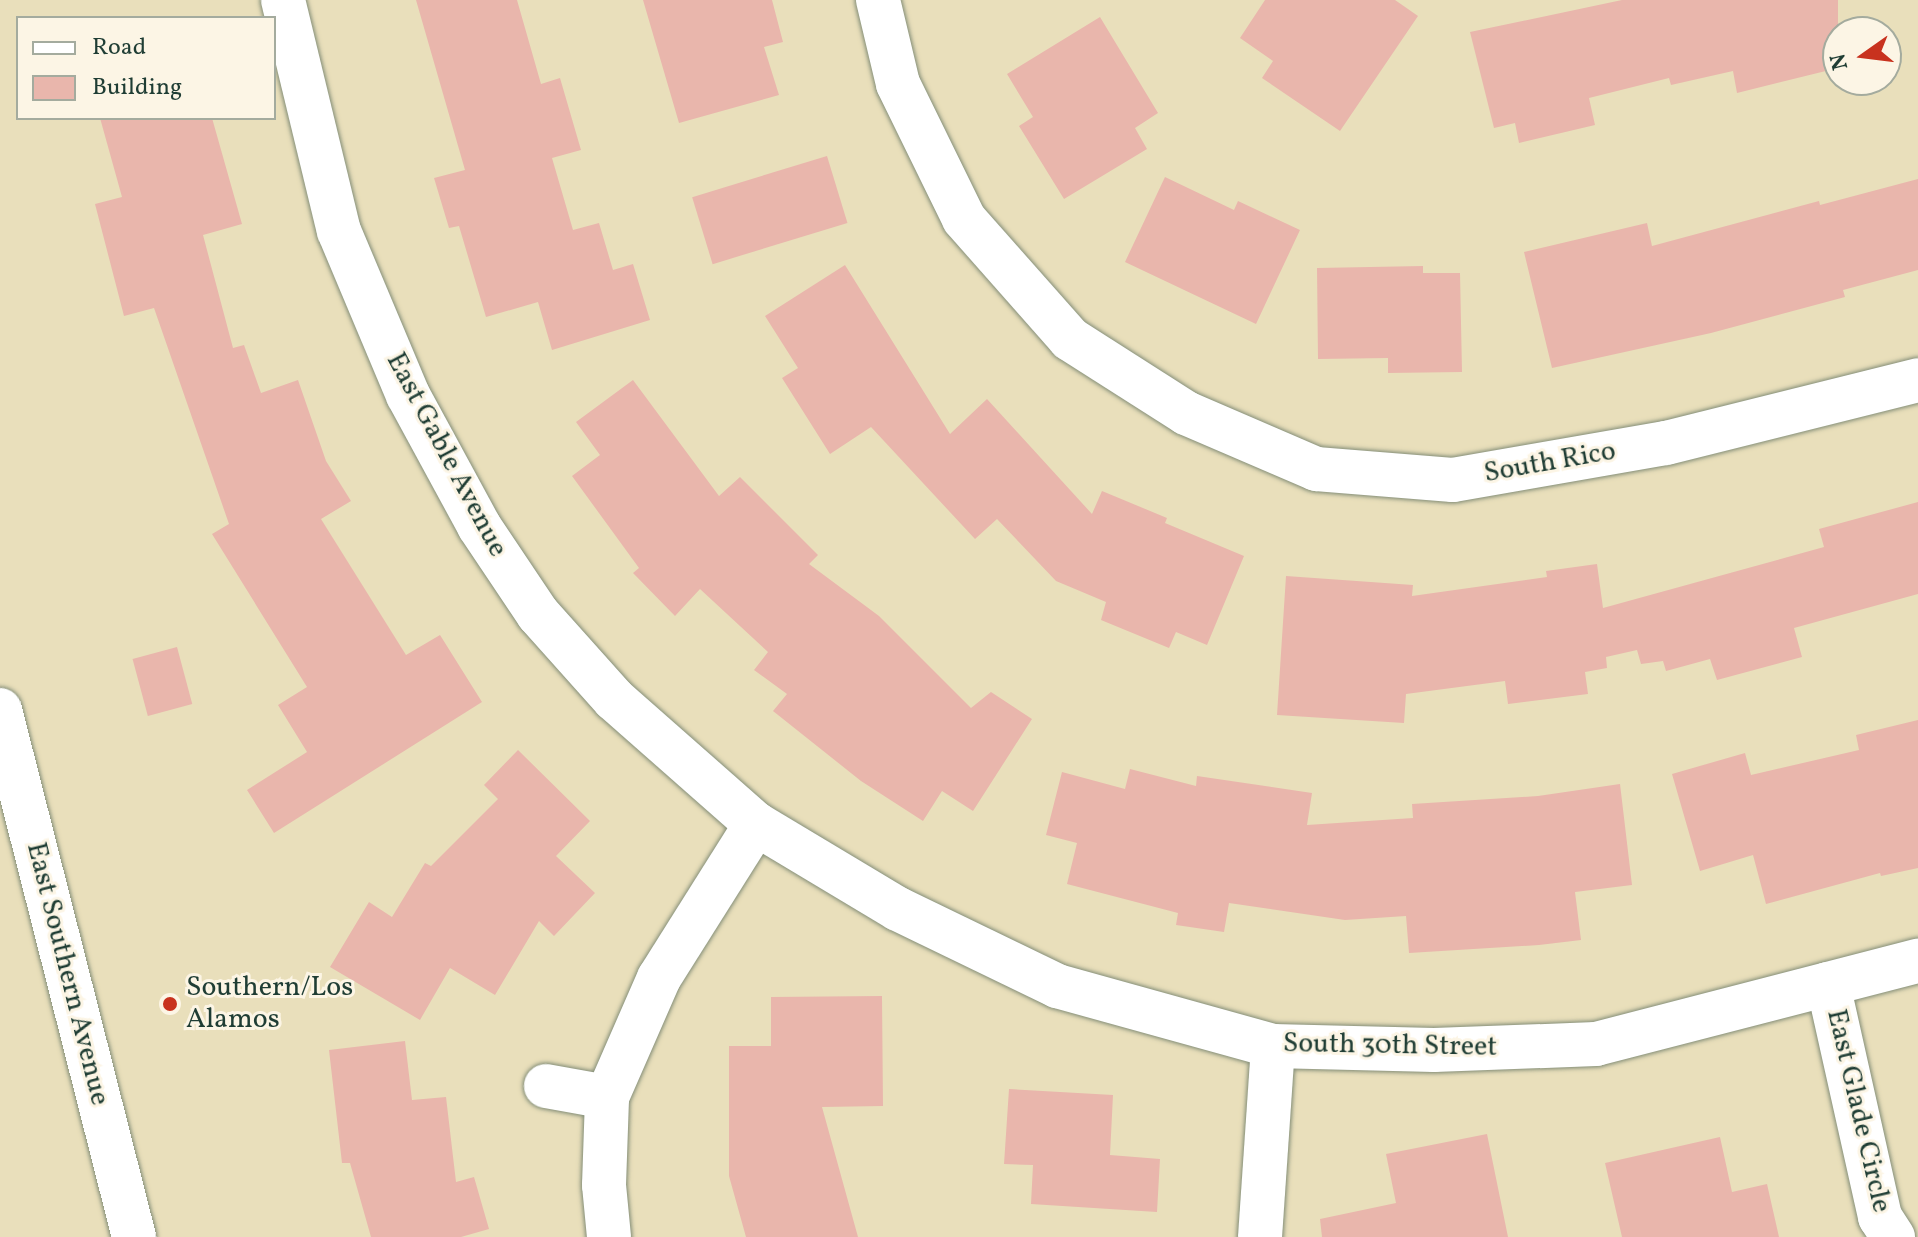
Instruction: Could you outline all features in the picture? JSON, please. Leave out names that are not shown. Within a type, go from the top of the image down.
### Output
[{"type":"street","name":"East Gable Avenue","points":[[283,0],[339,231],[408,395],[479,526],[538,614],[614,699],[756,824]]},
{"type":"street","name":"South Rico","points":[[878,0],[898,84],[964,219],[1070,339],[1186,413],[1316,469],[1453,480],[1666,443],[1918,380]]},
{"type":"street","name":"East Southern Avenue","points":[[0,710],[134,1237]]},
{"type":"street","name":"South 30th Street","points":[[756,824],[898,909],[1057,986],[1273,1046],[1434,1050],[1596,1044],[1918,961]]},
{"type":"street","points":[[609,1237],[604,1185],[607,1097],[659,978],[756,824]]},
{"type":"street","name":"East Glade Circle","points":[[1828,984],[1880,1217],[1893,1237]]},
{"type":"street","points":[[1260,1237],[1273,1046]]},
{"type":"street","points":[[546,1086],[607,1097]]},
{"type":"building","points":[[416,0],[517,0],[541,84],[560,78],[581,150],[552,158],[573,230],[599,223],[613,270],[633,264],[650,320],[552,350],[538,302],[486,317],[459,226],[449,228],[434,178],[465,170]]},
{"type":"building","points":[[643,0],[772,0],[783,42],[764,47],[779,95],[679,123]]},
{"type":"building","points":[[1265,0],[1395,0],[1418,16],[1340,131],[1262,78],[1273,61],[1240,38]]},
{"type":"building","points":[[1622,0],[1838,0],[1838,16],[1822,16],[1822,72],[1737,93],[1733,71],[1671,85],[1669,78],[1589,98],[1595,125],[1519,143],[1515,123],[1494,128],[1470,32]]},
{"type":"building","points":[[1100,17],[1158,113],[1135,128],[1147,149],[1064,199],[1019,126],[1033,117],[1007,74]]},
{"type":"building","points":[[101,120],[213,120],[242,224],[203,235],[233,348],[244,345],[261,393],[298,380],[326,461],[351,501],[321,519],[406,655],[440,635],[482,702],[274,833],[247,790],[307,752],[278,705],[307,687],[212,534],[229,524],[154,308],[124,316],[95,204],[122,197]]},
{"type":"building","points":[[827,156],[847,223],[713,264],[692,197]]},
{"type":"building","points":[[1165,177],[1234,210],[1238,201],[1300,230],[1256,324],[1125,262]]},
{"type":"building","points":[[1918,179],[1918,270],[1843,290],[1845,297],[1711,333],[1552,368],[1524,252],[1647,223],[1652,246],[1819,201],[1820,205]]},
{"type":"building","points":[[845,265],[950,434],[987,399],[1092,514],[1102,491],[1167,518],[1165,523],[1244,556],[1207,645],[1176,632],[1169,648],[1101,620],[1106,602],[1056,581],[997,519],[975,539],[871,427],[830,454],[782,378],[798,368],[765,316]]},
{"type":"building","points":[[1423,266],[1423,273],[1460,273],[1462,372],[1388,373],[1388,358],[1318,359],[1317,268]]},
{"type":"building","points":[[633,380],[719,496],[740,477],[818,555],[809,564],[879,616],[971,708],[991,692],[1032,719],[973,811],[942,791],[923,821],[861,781],[773,711],[787,694],[754,670],[768,652],[700,589],[675,616],[633,573],[639,568],[572,476],[600,455],[576,422]]},
{"type":"building","points":[[1918,502],[1918,594],[1794,628],[1802,657],[1717,680],[1710,659],[1666,671],[1663,661],[1641,664],[1637,650],[1606,657],[1607,668],[1585,672],[1588,694],[1508,704],[1505,681],[1406,694],[1404,723],[1277,715],[1286,576],[1413,585],[1412,596],[1547,577],[1546,571],[1597,564],[1603,608],[1824,547],[1819,529]]},
{"type":"building","points":[[177,647],[192,704],[148,716],[133,659]]},
{"type":"building","points":[[1918,720],[1918,868],[1881,876],[1880,873],[1766,904],[1753,855],[1700,871],[1672,774],[1745,753],[1751,775],[1859,750],[1856,735]]},
{"type":"building","points":[[518,750],[590,821],[556,856],[595,893],[554,936],[539,921],[495,995],[450,968],[420,1020],[330,967],[369,902],[392,917],[425,863],[431,866],[498,799],[484,785]]},
{"type":"building","points":[[1130,769],[1196,786],[1197,776],[1312,793],[1307,825],[1413,818],[1412,804],[1538,796],[1620,784],[1632,885],[1575,892],[1581,940],[1539,945],[1409,953],[1406,916],[1345,920],[1229,903],[1224,932],[1176,925],[1178,913],[1067,884],[1077,843],[1046,835],[1062,772],[1125,789]]},
{"type":"building","points":[[882,996],[883,1106],[822,1107],[858,1237],[746,1237],[729,1176],[729,1046],[771,1046],[771,997]]},
{"type":"building","points":[[405,1041],[412,1100],[446,1097],[456,1182],[474,1177],[489,1229],[461,1237],[371,1237],[350,1163],[342,1163],[329,1050]]},
{"type":"building","points":[[1009,1089],[1113,1095],[1110,1155],[1160,1159],[1157,1212],[1031,1204],[1033,1165],[1004,1164]]},
{"type":"building","points":[[1487,1134],[1508,1237],[1322,1237],[1320,1219],[1396,1203],[1386,1154]]},
{"type":"building","points":[[1720,1137],[1732,1192],[1767,1184],[1779,1237],[1622,1237],[1605,1163]]},
{"type":"place","name":"Southern/Los Alamos","points":[[170,1004]]}]
